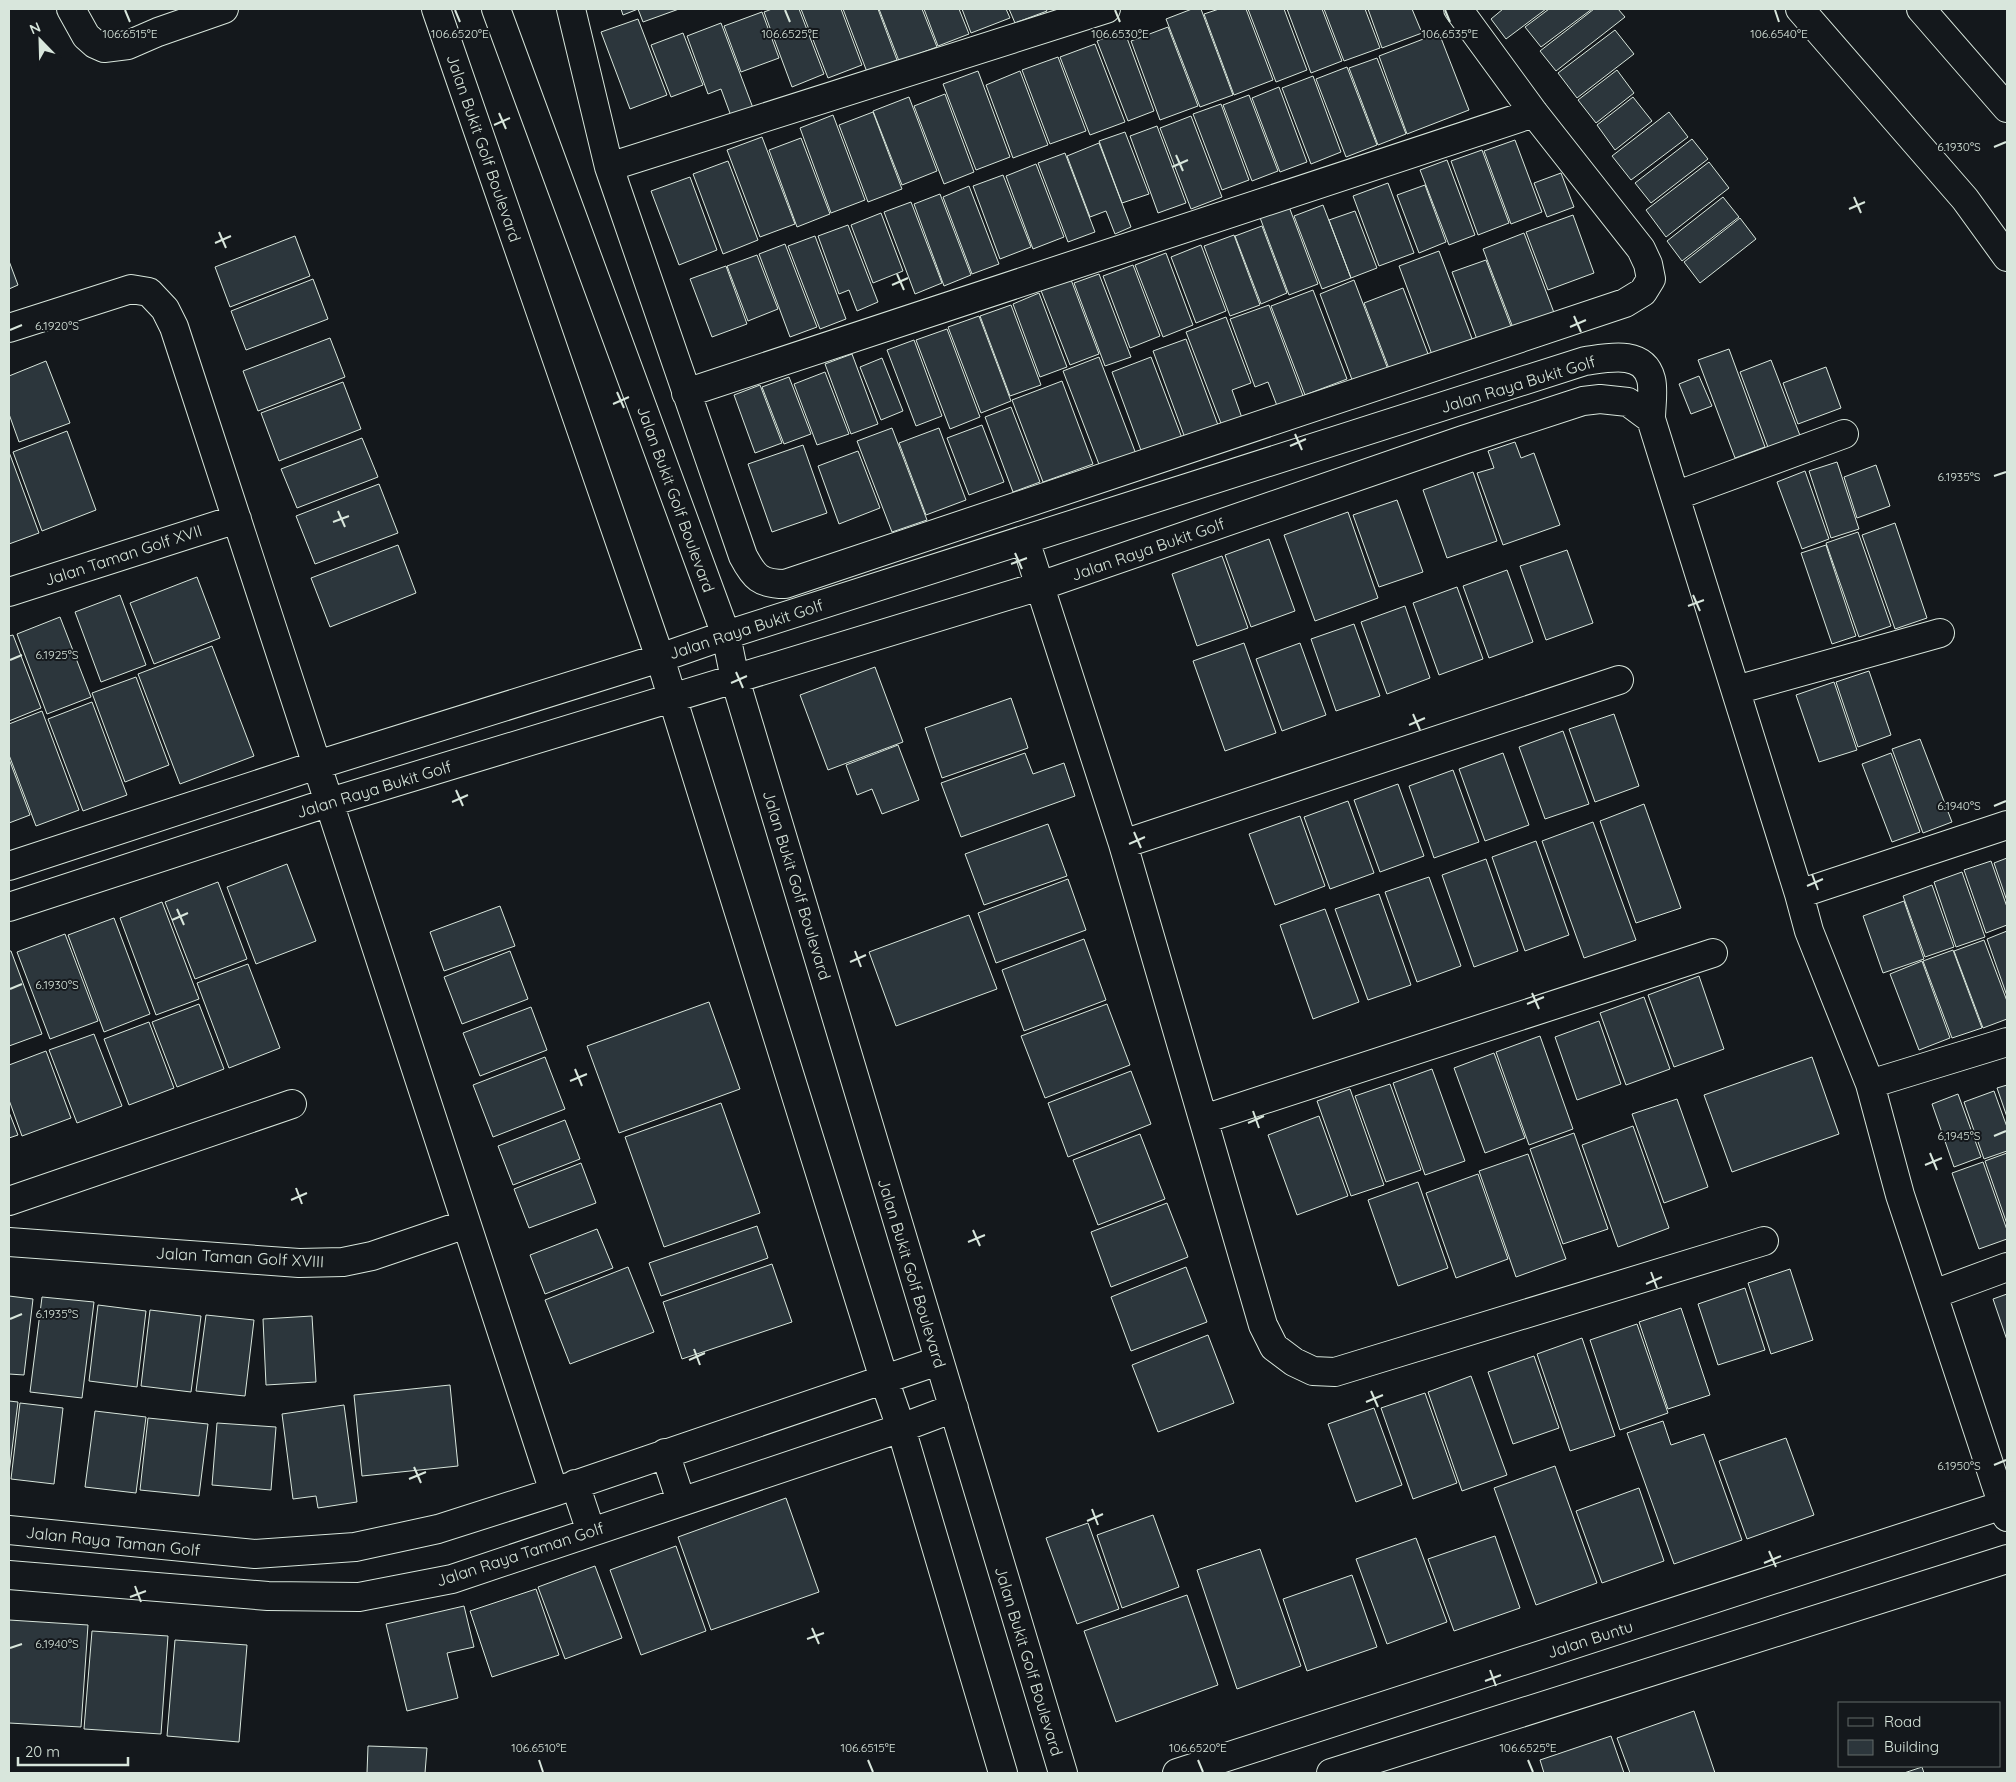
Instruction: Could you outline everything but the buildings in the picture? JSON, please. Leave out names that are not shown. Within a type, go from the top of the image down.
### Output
[{"type":"main road","points":[[71,9],[86,36],[95,44],[104,48],[128,45],[158,32],[224,9]]},
{"type":"main road","name":"Jalan Bukit Golf Boulevard","points":[[496,9],[726,635],[735,679],[1063,1773]]},
{"type":"main road","points":[[571,9],[609,167],[686,393],[743,556],[757,578],[770,584],[785,584],[1625,303],[1643,292],[1651,279],[1648,264],[1641,249],[1534,113],[1458,9]]},
{"type":"main road","points":[[609,167],[1106,9]]},
{"type":"main road","points":[[1800,9],[1966,199],[2007,257]]},
{"type":"main road","points":[[1921,9],[2007,108]]},
{"type":"main road","name":"Jalan Bukit Golf Boulevard","points":[[441,10],[660,658],[884,1379],[902,1428],[1003,1773]]},
{"type":"main road","points":[[686,393],[1534,113]]},
{"type":"main road","points":[[9,328],[131,289],[149,292],[165,309],[174,327],[466,1224],[564,1488],[591,1532]]},
{"type":"main road","name":"Jalan Raya Bukit Golf","points":[[9,866],[317,765],[660,658],[726,635],[1585,361],[1613,357],[1633,358],[1644,366],[1651,378],[1651,418]]},
{"type":"main road","name":"Jalan Raya Bukit Golf","points":[[9,907],[330,802],[1040,586],[1463,440],[1583,401],[1600,399],[1628,402],[1651,418]]},
{"type":"main road","points":[[1651,418],[1809,931],[1870,1084],[1900,1195],[2006,1508]]},
{"type":"main road","points":[[1674,496],[1844,434]]},
{"type":"main road","name":"Jalan Taman Golf XVII","points":[[9,592],[237,519]]},
{"type":"main road","points":[[1024,540],[1122,844],[1264,1325],[1274,1347],[1294,1362],[1313,1371],[1335,1372],[1764,1241]]},
{"type":"main road","points":[[1736,690],[1940,633]]},
{"type":"main road","points":[[1122,844],[1620,680]]},
{"type":"main road","points":[[1799,894],[2007,825]]},
{"type":"main road","points":[[1204,1119],[1712,953]]},
{"type":"main road","points":[[1870,1084],[2007,1042]]},
{"type":"main road","points":[[9,1201],[292,1104]]},
{"type":"main road","name":"Jalan Taman Golf XVIII","points":[[9,1242],[299,1263],[343,1262],[372,1256],[466,1224]]},
{"type":"main road","points":[[1934,1294],[2007,1267]]},
{"type":"main road","name":"Jalan Raya Taman Golf","points":[[9,1530],[264,1554],[355,1547],[429,1531],[564,1488],[938,1361]]},
{"type":"main road","name":"Jalan Raya Taman Golf","points":[[9,1575],[268,1596],[359,1597],[452,1579],[902,1428],[954,1408]]},
{"type":"main road","points":[[665,1453],[681,1501]]},
{"type":"main road","name":"Jalan Buntu","points":[[1177,1773],[2006,1508]]},
{"type":"main road","points":[[1331,1773],[2007,1559]]}]
